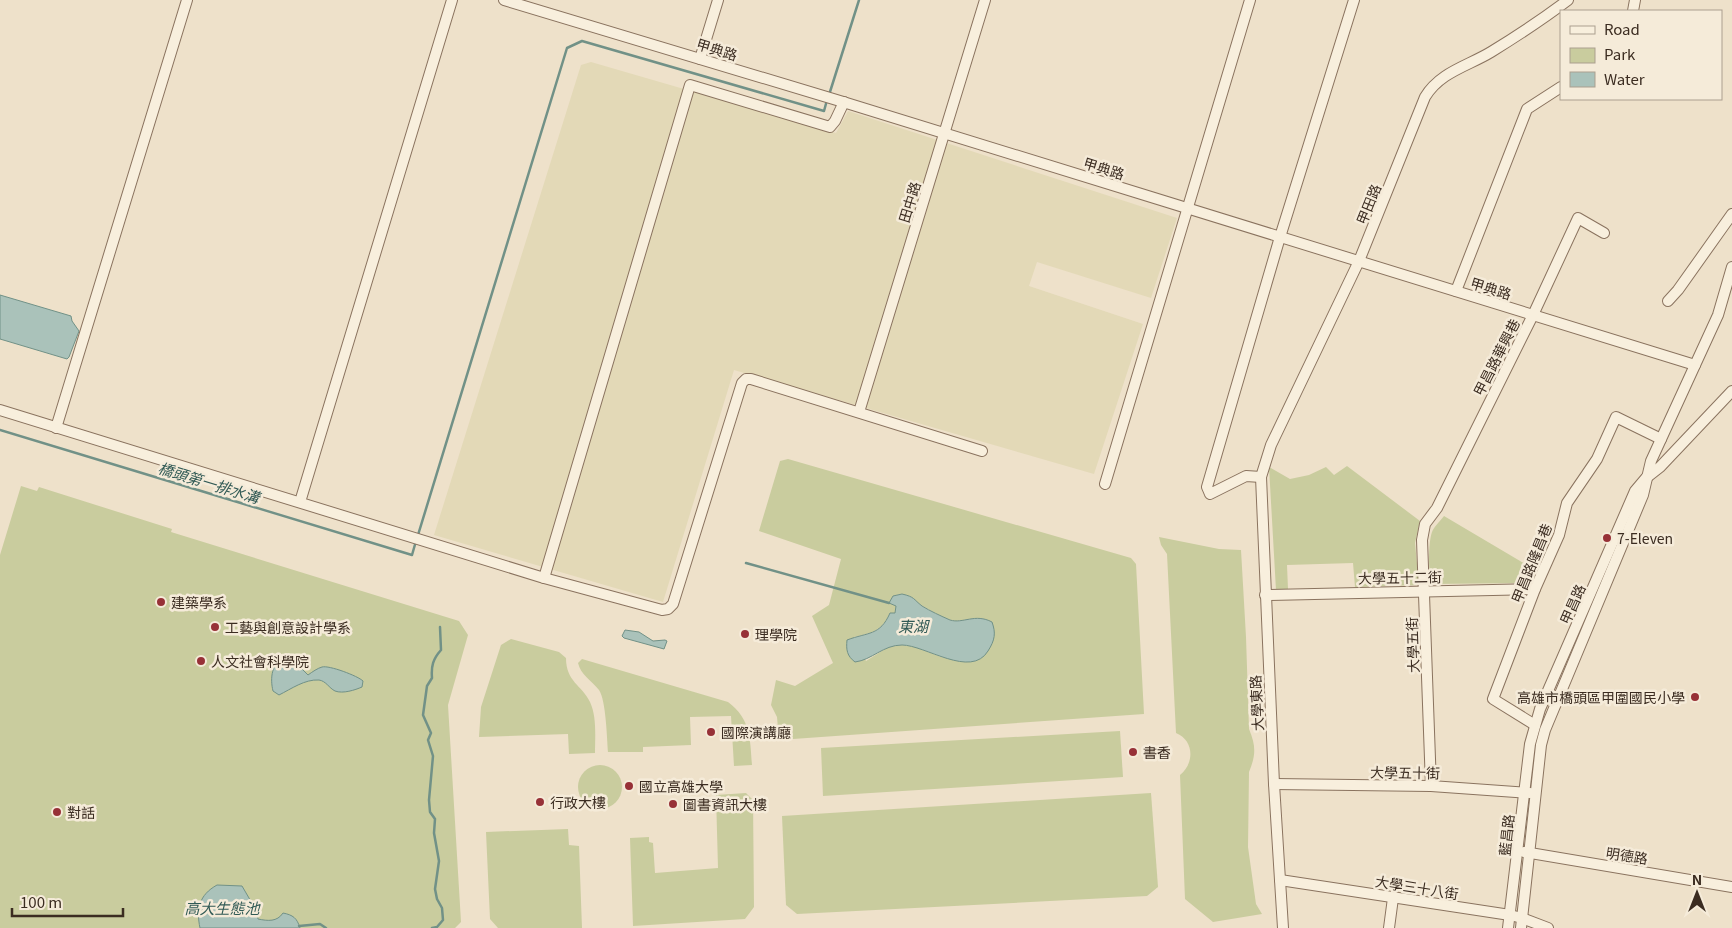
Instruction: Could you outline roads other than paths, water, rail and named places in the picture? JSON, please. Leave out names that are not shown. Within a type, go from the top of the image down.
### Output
[{"type":"street","points":[[56,428],[187,0]]},
{"type":"street","points":[[300,502],[452,0]]},
{"type":"street","name":"甲典路","points":[[504,0],[842,101],[1695,365]]},
{"type":"street","points":[[700,59],[718,0]]},
{"type":"street","name":"田中路","points":[[859,412],[985,0]]},
{"type":"street","points":[[1105,484],[1250,0]]},
{"type":"street","points":[[1261,477],[1246,476],[1210,494],[1206,487],[1280,237],[1354,0]]},
{"type":"street","name":"甲田路","points":[[1261,477],[1271,445],[1359,262],[1425,97],[1430,89],[1446,75],[1490,53],[1568,0]]},
{"type":"street","points":[[544,578],[690,85],[830,126],[835,121],[842,101]]},
{"type":"street","points":[[1456,291],[1527,109],[1560,88]]},
{"type":"street","name":"甲昌路華興巷","points":[[1437,508],[1533,315],[1578,218],[1604,233]]},
{"type":"street","points":[[1668,301],[1731,218]]},
{"type":"street","name":"甲昌路","points":[[1541,745],[1553,711],[1643,495],[1651,461],[1718,315],[1732,267]]},
{"type":"street","points":[[0,410],[544,578],[662,610],[668,609],[673,604],[742,383],[746,379],[982,451]]},
{"type":"street","points":[[1646,478],[1663,464],[1732,391]]},
{"type":"street","name":"甲昌路隆昌巷","points":[[1535,725],[1493,699],[1535,588],[1559,535],[1567,503],[1597,459],[1616,417],[1662,439]]},
{"type":"street","name":"大學東路","points":[[1261,477],[1274,784],[1283,928]]},
{"type":"street","name":"甲昌路","points":[[1530,744],[1535,725],[1635,491],[1646,478]]},
{"type":"street","name":"大學五街","points":[[1430,786],[1422,540],[1425,524],[1437,508]]},
{"type":"street","name":"大學五十二街","points":[[1265,595],[1535,588]]},
{"type":"street","name":"藍昌路","points":[[1508,928],[1530,744]]},
{"type":"street","name":"藍昌路","points":[[1521,923],[1541,745]]},
{"type":"street","name":"大學五十街","points":[[1274,784],[1430,786],[1536,794]]},
{"type":"street","name":"明德路","points":[[1518,852],[1732,887]]},
{"type":"street","name":"大學三十八街","points":[[1280,880],[1510,915],[1521,923],[1548,928]]},
{"type":"street","points":[[1389,928],[1393,898]]},
{"type":"water","points":[[0,295],[71,316],[79,331],[69,357],[67,359],[0,339]]},
{"type":"water","name":"東湖","points":[[902,594],[912,597],[925,608],[950,620],[960,621],[980,618],[992,622],[994,636],[988,651],[980,659],[971,662],[959,661],[912,646],[902,645],[889,647],[861,661],[855,662],[848,652],[847,640],[878,630],[890,613],[895,613],[896,606],[889,603],[893,596]]},
{"type":"water","points":[[625,630],[639,632],[653,641],[667,641],[664,649],[624,638],[622,636]]},
{"type":"water","points":[[286,659],[297,664],[308,675],[322,667],[343,671],[363,681],[362,687],[338,692],[326,683],[314,680],[298,685],[279,695],[273,691],[273,671],[277,663]]},
{"type":"water","name":"高大生態池","points":[[217,885],[242,886],[256,910],[258,919],[272,920],[278,918],[283,913],[294,918],[300,928],[200,928],[198,915],[200,903],[206,893]]},
{"type":"waterway","points":[[829,95],[859,0]]},
{"type":"waterway","points":[[418,535],[567,48],[582,41],[824,111],[827,100]]},
{"type":"waterway","name":"橋頭第一排水溝","points":[[0,430],[412,555],[416,541]]},
{"type":"waterway","points":[[746,563],[889,603]]},
{"type":"waterway","points":[[432,928],[437,927],[443,920],[442,908],[437,899],[435,889],[439,861],[434,833],[435,819],[430,812],[429,800],[433,756],[428,740],[431,733],[423,715],[427,686],[432,678],[433,663],[441,650],[440,627]]},
{"type":"waterway","points":[[299,926],[320,924],[326,928]]},
{"type":"place","name":"7-Eleven","points":[[1607,538]]},
{"type":"place","name":"建築學系","points":[[161,602]]},
{"type":"place","name":"工藝與創意設計學系","points":[[215,627]]},
{"type":"place","name":"理學院","points":[[745,634]]},
{"type":"place","name":"人文社會科學院","points":[[201,661]]},
{"type":"place","name":"高雄市橋頭區甲圍國民小學","points":[[1695,697]]},
{"type":"place","name":"國際演講廳","points":[[711,732]]},
{"type":"place","name":"書香","points":[[1133,752]]},
{"type":"place","name":"國立高雄大學","points":[[629,786]]},
{"type":"place","name":"行政大樓","points":[[540,802]]},
{"type":"place","name":"圖書資訊大樓","points":[[673,804]]},
{"type":"place","name":"對話","points":[[57,812]]}]
